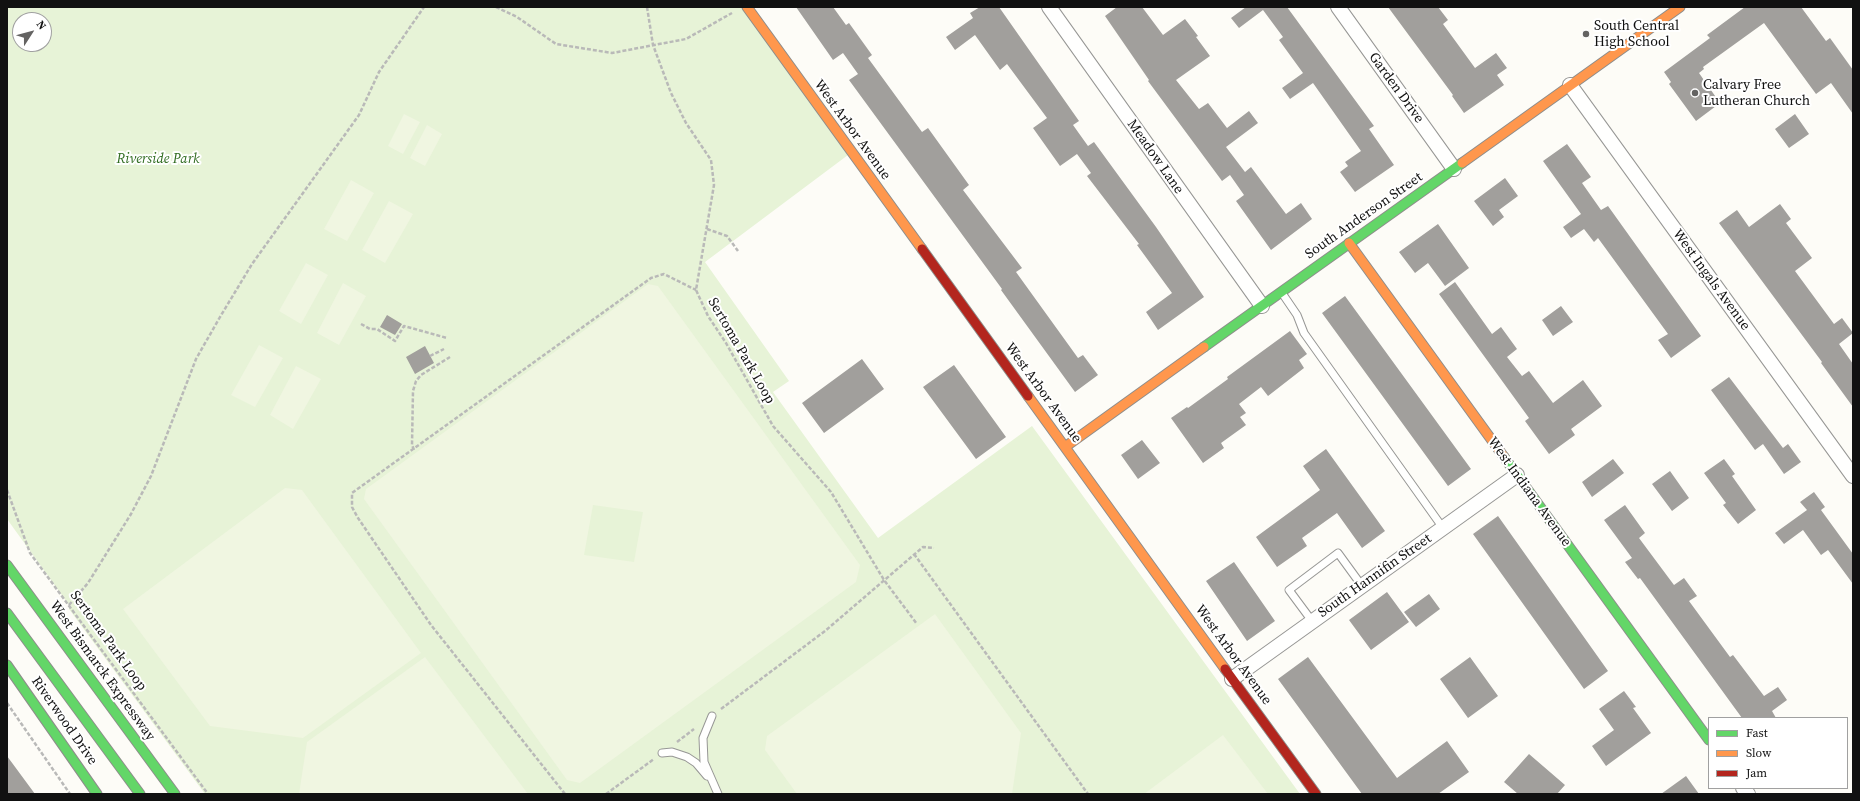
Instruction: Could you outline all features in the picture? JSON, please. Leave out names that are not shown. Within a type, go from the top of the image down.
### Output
[{"type":"main road","name":"West Arbor Avenue","points":[[747,7],[1316,794]]},
{"type":"main road","name":"South Anderson Street","points":[[1064,447],[1680,7]]},
{"type":"main road","name":"West Indiana Avenue","points":[[1349,244],[1708,739]]},
{"type":"main road","name":"West Bismarck Expressway","points":[[7,565],[175,794]]},
{"type":"main road","points":[[7,613],[140,794]]},
{"type":"main road","name":"Riverwood Drive","points":[[7,665],[97,794]]},
{"type":"street","name":"Meadow Lane","points":[[1049,7],[1262,306]]},
{"type":"street","name":"Garden Drive","points":[[1338,7],[1454,169]]},
{"type":"street","name":"West Ingals Avenue","points":[[1570,85],[1853,476]]},
{"type":"street","name":"South Hannifin Street","points":[[1232,679],[1517,475]]},
{"type":"lane","points":[[1282,292],[1297,315],[1304,333],[1443,528]]},
{"type":"lane","points":[[1312,621],[1289,590],[1338,553],[1362,586]]},
{"type":"lane","points":[[712,716],[703,738],[704,762],[718,794]]},
{"type":"lane","points":[[662,753],[680,754],[696,763],[704,771],[718,794]]},
{"type":"path","points":[[69,605],[88,583],[131,514],[151,476],[196,359],[220,317],[252,264],[359,115],[379,72],[424,7]]},
{"type":"path","points":[[496,7],[518,17],[556,44],[612,53],[686,40],[736,11]]},
{"type":"path","name":"Sertoma Park Loop","points":[[647,7],[653,45],[671,93],[686,123],[711,160],[714,185],[696,290],[708,316],[726,343],[772,426],[831,492],[884,580],[917,624]]},
{"type":"path","points":[[707,229],[727,236],[738,251]]},
{"type":"path","points":[[565,794],[431,625],[352,507],[352,493],[414,450],[651,278],[664,274],[696,290]]},
{"type":"path","points":[[361,324],[370,329],[378,329],[395,341],[404,326],[447,338]]},
{"type":"path","points":[[430,356],[444,349]]},
{"type":"path","points":[[414,450],[412,445],[413,391],[416,381],[421,374],[450,357]]},
{"type":"path","name":"Sertoma Park Loop","points":[[7,490],[30,552],[208,794]]},
{"type":"path","points":[[606,794],[821,634],[923,547],[934,548]]},
{"type":"path","points":[[914,554],[1088,794]]},
{"type":"path","points":[[7,703],[70,794]]},
{"type":"green space","name":"Riverside Park","points":[[7,7],[743,7],[848,155],[705,262],[789,381],[773,392],[878,538],[1032,426],[1300,794],[205,794],[69,609],[69,605],[7,519]]},
{"type":"green space","points":[[404,114],[420,122],[403,154],[388,146]]},
{"type":"green space","points":[[427,125],[442,134],[425,166],[410,158]]},
{"type":"green space","points":[[351,180],[374,193],[347,241],[324,229]]},
{"type":"green space","points":[[389,201],[413,214],[385,263],[362,250]]},
{"type":"green space","points":[[306,263],[328,275],[301,324],[279,311]]},
{"type":"green space","points":[[343,283],[366,296],[339,345],[317,333]]},
{"type":"green space","points":[[648,284],[658,286],[860,565],[856,582],[580,783],[567,780],[364,499],[366,489]],"holes":[[[593,505],[643,512],[634,562],[584,555]]]},
{"type":"green space","points":[[259,345],[283,358],[255,407],[231,395]]},
{"type":"green space","points":[[296,366],[321,379],[293,429],[270,415]]},
{"type":"green space","points":[[285,488],[302,490],[421,653],[303,738],[210,726],[123,609]]},
{"type":"green space","points":[[935,614],[1021,733],[1012,794],[797,794],[765,750],[767,736]]},
{"type":"green space","points":[[425,657],[528,794],[299,794],[307,742]]},
{"type":"green space","points":[[1223,735],[1268,794],[1144,794]]},
{"type":"building","points":[[796,7],[833,7],[846,25],[849,23],[872,55],[868,58],[922,132],[928,128],[969,185],[963,190],[1022,268],[1016,272],[1078,358],[1083,355],[1098,375],[1075,392],[1001,290],[1002,289],[849,80],[858,74],[843,53],[833,60]]},
{"type":"building","points":[[980,7],[999,7],[1079,121],[1073,125],[1088,146],[1094,142],[1156,227],[1204,297],[1158,330],[1146,312],[1172,293],[1137,245],[1139,244],[1087,176],[1091,173],[1077,154],[1060,166],[1033,128],[1047,118],[1007,64],[1000,70],[975,35],[955,50],[946,37],[973,18],[970,13]]},
{"type":"building","points":[[1117,7],[1142,7],[1163,35],[1185,19],[1198,36],[1196,37],[1210,56],[1176,80],[1199,109],[1208,103],[1227,128],[1249,111],[1258,123],[1226,147],[1245,172],[1251,167],[1286,214],[1301,203],[1312,219],[1271,250],[1236,201],[1244,195],[1230,175],[1222,181],[1148,81],[1149,80],[1105,16]]},
{"type":"building","points":[[1246,7],[1287,7],[1374,126],[1369,129],[1394,165],[1355,192],[1340,172],[1348,166],[1345,162],[1361,151],[1313,83],[1290,99],[1282,88],[1303,73],[1279,40],[1283,37],[1263,10],[1239,28],[1231,18]]},
{"type":"building","points":[[1388,7],[1438,7],[1448,20],[1443,24],[1475,68],[1496,53],[1507,68],[1497,75],[1504,85],[1464,113],[1452,96],[1453,95]]},
{"type":"building","points":[[1745,7],[1801,7],[1826,41],[1830,38],[1853,70],[1853,114],[1831,83],[1816,94],[1764,23],[1703,67],[1704,69],[1699,73],[1720,103],[1696,121],[1669,84],[1671,82],[1664,72],[1710,38],[1707,35]]},
{"type":"building","points":[[1795,114],[1809,134],[1789,148],[1775,129]]},
{"type":"building","points":[[1567,144],[1591,177],[1582,183],[1601,210],[1608,206],[1701,336],[1671,358],[1658,340],[1668,334],[1598,238],[1594,242],[1584,229],[1571,238],[1563,227],[1581,214],[1543,161]]},
{"type":"building","points":[[1505,178],[1518,196],[1499,210],[1504,217],[1493,226],[1474,201]]},
{"type":"building","points":[[1780,204],[1791,219],[1786,223],[1812,258],[1795,271],[1834,324],[1842,318],[1853,333],[1839,344],[1853,364],[1853,407],[1821,363],[1822,362],[1719,223],[1737,210],[1749,227]]},
{"type":"building","points":[[1438,224],[1469,268],[1445,286],[1428,263],[1415,273],[1399,252]]},
{"type":"building","points":[[1455,282],[1492,334],[1501,327],[1517,349],[1507,357],[1522,376],[1529,371],[1553,403],[1583,380],[1602,406],[1571,429],[1575,435],[1549,454],[1525,421],[1529,418],[1439,294]]},
{"type":"building","points":[[1345,296],[1471,469],[1448,486],[1322,313]]},
{"type":"building","points":[[1561,306],[1573,322],[1553,336],[1542,320]]},
{"type":"building","points":[[387,315],[402,324],[395,335],[380,327]]},
{"type":"building","points":[[1290,331],[1307,354],[1299,360],[1304,368],[1268,396],[1261,387],[1239,404],[1246,413],[1240,417],[1246,425],[1221,443],[1224,448],[1203,463],[1171,418],[1187,407],[1188,408],[1228,379],[1227,377]]},
{"type":"building","points":[[425,346],[434,363],[415,374],[406,357]]},
{"type":"building","points":[[862,359],[884,389],[824,433],[802,403]]},
{"type":"building","points":[[954,365],[1006,437],[976,459],[923,387]]},
{"type":"building","points":[[1729,377],[1783,448],[1788,444],[1801,462],[1784,474],[1763,444],[1755,450],[1711,390]]},
{"type":"building","points":[[1142,440],[1160,463],[1138,479],[1121,455]]},
{"type":"building","points":[[1326,449],[1385,531],[1362,548],[1337,513],[1302,538],[1307,546],[1277,567],[1256,537],[1320,490],[1303,466]]},
{"type":"building","points":[[1613,459],[1624,473],[1592,497],[1582,482]]},
{"type":"building","points":[[1724,459],[1735,474],[1732,476],[1756,510],[1738,524],[1723,505],[1726,503],[1704,473]]},
{"type":"building","points":[[1670,471],[1689,498],[1672,511],[1652,484]]},
{"type":"building","points":[[1814,492],[1825,507],[1821,510],[1853,554],[1853,584],[1828,550],[1821,555],[1803,530],[1784,544],[1775,533],[1807,510],[1800,502]]},
{"type":"building","points":[[1625,505],[1645,533],[1639,538],[1674,585],[1684,578],[1697,596],[1689,601],[1730,657],[1733,655],[1764,696],[1778,687],[1787,700],[1772,711],[1775,717],[1741,717],[1640,578],[1638,579],[1625,562],[1632,558],[1604,520]]},
{"type":"building","points":[[1498,516],[1608,671],[1584,689],[1473,534]]},
{"type":"building","points":[[1234,562],[1275,621],[1247,641],[1206,581]]},
{"type":"building","points":[[1387,592],[1409,622],[1371,650],[1349,620]]},
{"type":"building","points":[[1429,594],[1440,609],[1416,627],[1404,612]]},
{"type":"building","points":[[1308,657],[1397,778],[1447,741],[1469,772],[1438,794],[1362,794],[1278,679]]},
{"type":"building","points":[[1470,657],[1498,696],[1468,718],[1440,679]]},
{"type":"building","points":[[1624,691],[1636,707],[1633,708],[1651,733],[1606,766],[1592,746],[1614,730],[1599,709]]},
{"type":"building","points":[[1529,754],[1565,785],[1557,794],[1518,794],[1504,782]]},
{"type":"building","points":[[7,756],[35,794],[7,794]]},
{"type":"building","points":[[1686,776],[1699,794],[1661,794]]},
{"type":"traffic: fast","points":[[1204,347],[1462,163]]},
{"type":"traffic: fast","points":[[1504,457],[1708,739]]},
{"type":"traffic: fast","points":[[7,565],[175,794]]},
{"type":"traffic: fast","points":[[7,613],[140,794]]},
{"type":"traffic: fast","points":[[7,665],[97,794]]},
{"type":"traffic: slow","points":[[747,7],[922,249]]},
{"type":"traffic: slow","points":[[1462,163],[1680,7]]},
{"type":"traffic: slow","points":[[1349,243],[1504,457]]},
{"type":"traffic: slow","points":[[1065,447],[1204,347]]},
{"type":"traffic: slow","points":[[1028,396],[1225,669]]},
{"type":"traffic: jam","points":[[922,249],[1028,396]]},
{"type":"traffic: jam","points":[[1225,669],[1316,794]]},
{"type":"place","name":"South Central High School","points":[[1586,34]]},
{"type":"place","name":"Calvary Free Lutheran Church","points":[[1695,93]]}]
